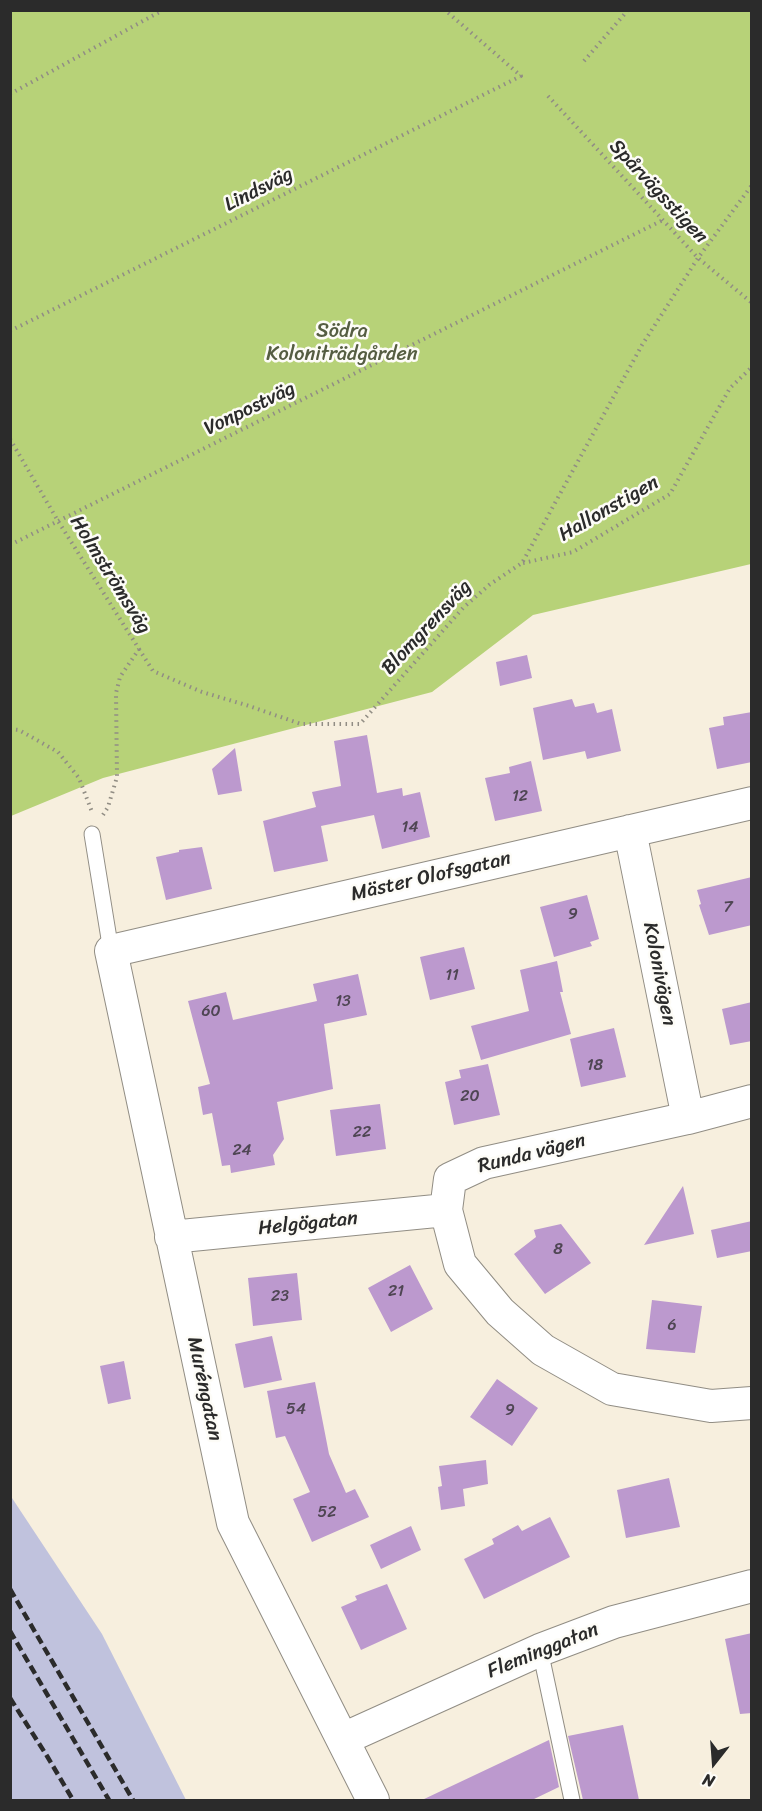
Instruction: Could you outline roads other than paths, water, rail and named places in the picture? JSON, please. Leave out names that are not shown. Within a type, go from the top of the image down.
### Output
[{"type":"street","name":"Mäster Olofsgatan","points":[[111,951],[752,803]]},
{"type":"street","name":"Kolonivägen","points":[[630,831],[688,1118]]},
{"type":"street","name":"Muréngatan","points":[[111,951],[233,1523],[373,1800]]},
{"type":"street","name":"Runda vägen","points":[[752,1101],[688,1118],[484,1163],[450,1179],[446,1210],[460,1264],[500,1312],[543,1350],[612,1389],[711,1406],[752,1403]]},
{"type":"street","name":"Helgögatan","points":[[171,1237],[446,1210]]},
{"type":"street","name":"Fleminggatan","points":[[343,1739],[540,1650],[614,1622],[752,1586]]},
{"type":"lane","points":[[92,834],[111,951]]},
{"type":"lane","points":[[540,1650],[572,1800]]},
{"type":"railway","points":[[10,1589],[133,1800]]},
{"type":"railway","points":[[10,1631],[109,1800]]},
{"type":"railway","points":[[10,1698],[73,1800]]},
{"type":"park label","name":"Södra Koloniträdgården","points":[[342,344]]}]
